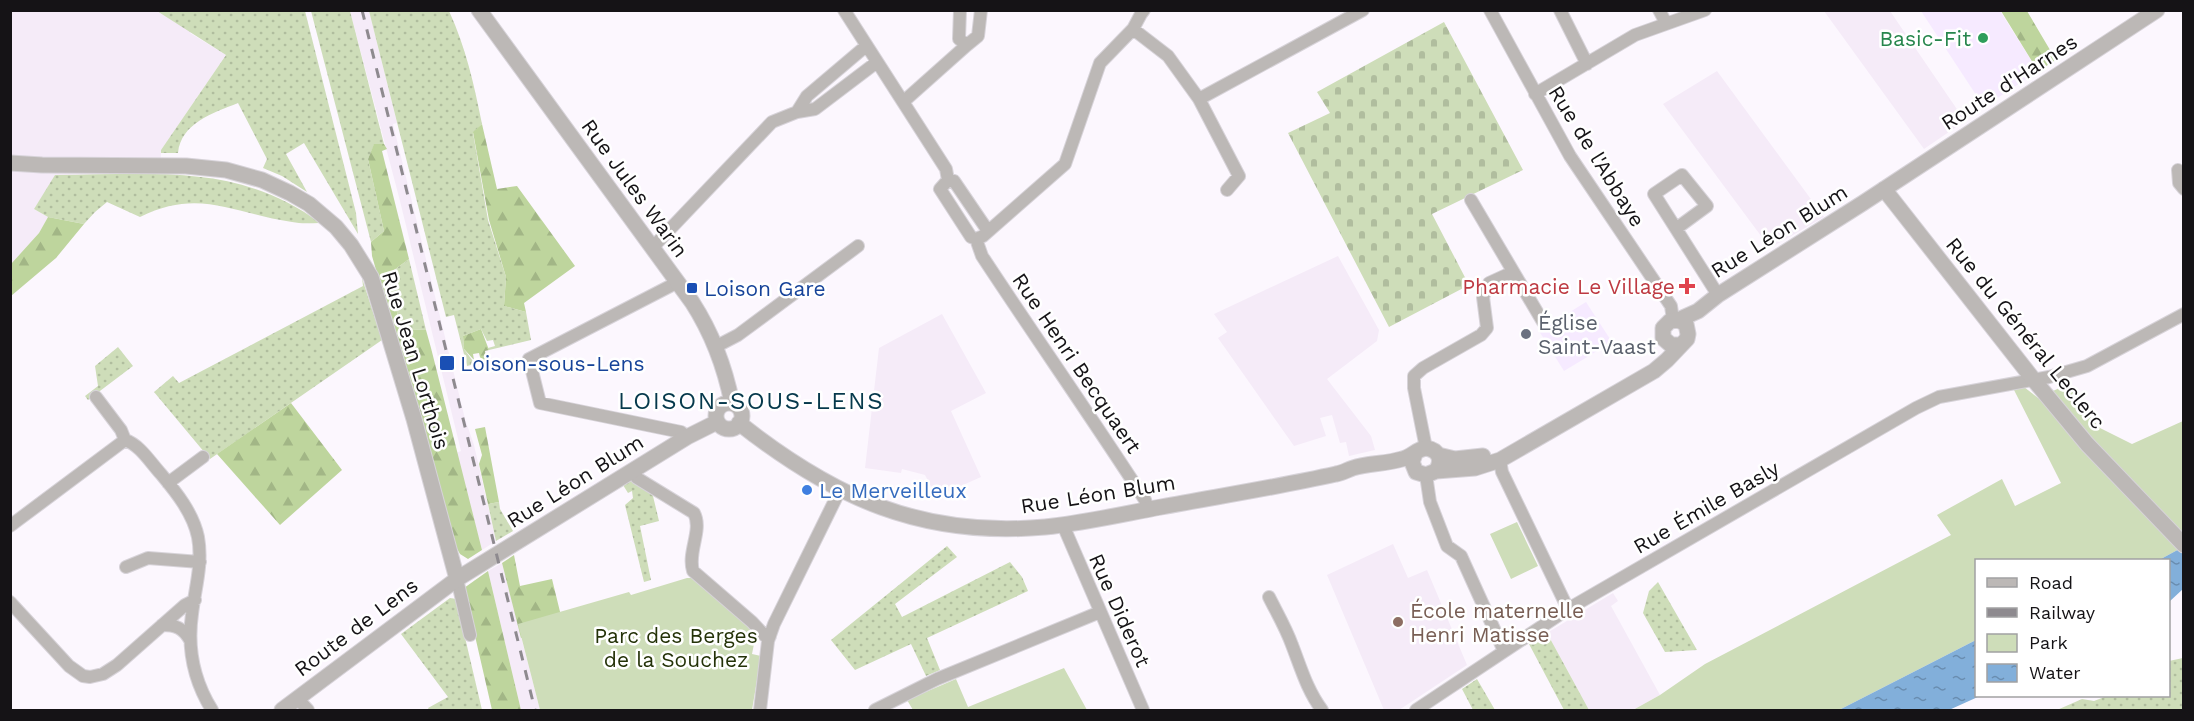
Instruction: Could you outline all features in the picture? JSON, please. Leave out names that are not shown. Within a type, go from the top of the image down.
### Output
[{"type":"street","name":"Rue Jules Warin","points":[[479,10],[697,310],[715,347],[727,379],[732,403]]},
{"type":"street","points":[[844,10],[946,169],[948,180],[954,181],[988,231]]},
{"type":"street","points":[[960,10],[959,39],[967,45]]},
{"type":"street","points":[[903,102],[978,36],[981,10]]},
{"type":"street","points":[[976,238],[988,231],[1065,164],[1100,63],[1133,29],[1144,10]]},
{"type":"street","points":[[1199,99],[1363,10]]},
{"type":"street","name":"Rue de l'Abbaye","points":[[1490,10],[1570,156],[1671,306],[1680,323]]},
{"type":"street","points":[[1560,10],[1587,64]]},
{"type":"street","points":[[1659,10],[1666,23]]},
{"type":"street","points":[[1535,94],[1635,35],[1705,10]]},
{"type":"street","name":"Route d'Harnes","points":[[1884,189],[2157,10]]},
{"type":"street","points":[[1133,29],[1168,56],[1199,99],[1239,176],[1227,190]]},
{"type":"street","points":[[797,112],[807,96],[866,46]]},
{"type":"street","points":[[653,247],[772,122],[797,112],[815,110],[877,62]]},
{"type":"street","name":"Rue Jean Lorthois","points":[[10,164],[186,166],[226,170],[262,180],[290,193],[309,204],[336,227],[351,245],[371,277],[414,419],[470,635]]},
{"type":"street","points":[[2178,170],[2179,183],[2184,189]]},
{"type":"street","points":[[1677,228],[1707,206],[1682,175],[1654,194],[1677,228],[1682,242],[1718,295]]},
{"type":"street","name":"Rue Henri Becquaert","points":[[948,180],[940,189],[971,237],[976,238],[982,256],[1057,371],[1089,415],[1148,509]]},
{"type":"street","name":"Rue Léon Blum","points":[[1680,323],[1718,295],[1884,189]]},
{"type":"street","name":"Rue du Général Leclerc","points":[[1884,189],[2087,444],[2184,545]]},
{"type":"street","points":[[1471,200],[1543,322]]},
{"type":"street","points":[[715,347],[738,335],[858,246]]},
{"type":"street","points":[[1504,651],[1461,556],[1447,546],[1430,502],[1414,376],[1423,368],[1481,335],[1487,328],[1483,297],[1489,283],[1513,272]]},
{"type":"street","points":[[678,282],[529,358],[540,403],[681,432],[687,437]]},
{"type":"street","name":"Rue Émile Basly","points":[[1416,711],[1568,609],[1921,406],[1939,398],[2049,377],[2088,366],[2184,314]]},
{"type":"street","points":[[1426,462],[1473,458],[1512,445],[1649,363],[1672,343],[1687,339],[1680,323],[1667,322],[1662,335],[1672,343]]},
{"type":"street","points":[[1426,462],[1474,468],[1500,460],[1654,371],[1667,360],[1672,343]]},
{"type":"street","points":[[96,397],[121,430],[125,440],[134,443],[168,483],[189,513],[194,525],[198,537],[200,562],[190,640],[195,675],[201,693],[212,711]]},
{"type":"street","points":[[732,403],[740,409],[741,419],[734,428],[721,427],[717,422],[717,410],[720,406],[732,403]]},
{"type":"street","name":"Rue Léon Blum","points":[[457,579],[632,470],[717,422]]},
{"type":"street","name":"Rue Léon Blum","points":[[739,423],[755,436],[840,490],[888,511],[945,524],[1012,529],[1062,525],[1344,473],[1354,474],[1426,462]]},
{"type":"street","points":[[10,526],[125,440]]},
{"type":"street","points":[[168,483],[203,457]]},
{"type":"street","points":[[1500,460],[1502,472],[1568,609]]},
{"type":"street","points":[[632,470],[637,478],[694,513],[697,520],[690,561],[693,572],[752,622],[765,636],[770,636]]},
{"type":"street","points":[[760,711],[770,636],[774,624],[840,490]]},
{"type":"street","name":"Rue Diderot","points":[[1062,525],[1143,711]]},
{"type":"street","points":[[126,567],[148,558],[200,562]]},
{"type":"street","name":"Route de Lens","points":[[282,711],[457,579]]},
{"type":"street","points":[[1269,597],[1292,643],[1312,697],[1322,711]]},
{"type":"street","points":[[10,602],[69,666],[83,676],[90,677],[103,674],[117,665],[185,605],[195,600]]},
{"type":"street","points":[[875,711],[937,679],[1100,612]]},
{"type":"street","points":[[162,625],[174,625],[190,640]]},
{"type":"street","points":[[297,698],[308,711]]},
{"type":"shaded area","points":[[11,11],[190,11],[190,33],[226,55],[161,150],[160,175],[56,175],[34,209],[48,217],[39,233],[11,264]]},
{"type":"shaded area","points":[[350,11],[369,11],[397,123],[393,124],[496,541],[482,550],[456,453],[461,451],[400,201]]},
{"type":"shaded area","points":[[1824,11],[1890,11],[1965,121],[1924,149]]},
{"type":"shaded area","points":[[1921,11],[2000,11],[2038,71],[1984,107]]},
{"type":"shaded area","points":[[1717,71],[1824,217],[1770,248],[1663,104]]},
{"type":"shaded area","points":[[1338,256],[1379,330],[1377,341],[1327,379],[1371,436],[1375,450],[1349,456],[1346,442],[1340,443],[1332,415],[1320,418],[1326,436],[1294,446],[1218,338],[1227,332],[1214,314]]},
{"type":"shaded area","points":[[1586,302],[1612,342],[1564,371],[1539,331]]},
{"type":"shaded area","points":[[942,314],[986,393],[951,411],[981,477],[943,494],[934,492],[925,475],[902,469],[901,473],[865,468],[879,348]]},
{"type":"shaded area","name":"École maternelle Henri Matisse","points":[[1393,544],[1408,578],[1427,570],[1467,665],[1399,710],[1384,710],[1327,575]]},
{"type":"shaded area","points":[[502,563],[540,710],[521,710],[488,571]]},
{"type":"shaded area","points":[[1613,593],[1618,601],[1611,606],[1660,695],[1633,710],[1589,710],[1547,633]]},
{"type":"green space","points":[[157,11],[305,11],[356,213],[358,234],[304,143],[286,154],[307,192],[282,176],[263,168],[267,159],[238,103],[209,115],[192,127],[180,143],[178,153],[161,153],[226,55]]},
{"type":"green space","points":[[311,11],[350,11],[384,144],[374,145],[368,159],[384,231],[371,242]]},
{"type":"green space","points":[[369,11],[449,11],[465,52],[482,124],[473,133],[488,220],[506,277],[504,306],[526,312],[531,340],[489,350],[488,348],[495,346],[493,340],[487,341],[481,329],[463,336],[464,349],[475,364],[467,366],[454,315],[446,317]]},
{"type":"green space","points":[[2001,11],[2027,11],[2056,60],[2038,71]]},
{"type":"green space","points":[[1444,22],[1523,170],[1432,214],[1469,285],[1389,327],[1288,133],[1330,113],[1317,92]]},
{"type":"green space","points":[[482,124],[497,189],[517,186],[575,266],[524,303],[526,312],[504,306],[506,277],[489,220],[473,132]]},
{"type":"green space","points":[[374,144],[384,144],[387,149],[382,151],[409,259],[386,276],[402,329],[426,330],[482,550],[468,559],[460,554],[456,547],[372,256],[371,242],[384,231],[368,159]]},
{"type":"green space","points":[[159,174],[226,181],[258,190],[289,203],[320,223],[295,223],[199,203],[161,208],[140,217],[107,202],[84,224],[48,217],[34,209],[55,175]]},
{"type":"green space","points":[[48,217],[84,224],[56,258],[11,296],[11,264],[39,233]]},
{"type":"green space","points":[[409,259],[426,330],[402,329],[386,276]]},
{"type":"green space","points":[[362,278],[382,340],[210,459],[154,392],[173,376],[179,383],[363,286]]},
{"type":"green space","points":[[481,329],[489,350],[485,351],[487,364],[482,365],[479,353],[473,354],[474,360],[464,349],[463,336]]},
{"type":"green space","points":[[118,347],[133,366],[88,400],[85,396],[98,386],[95,366]]},
{"type":"green space","points":[[2070,383],[2085,411],[2100,428],[2132,444],[2183,421],[2183,547],[2161,559],[1975,559],[1975,641],[1839,710],[1633,710],[1660,695],[1705,664],[1951,535],[1937,515],[2002,479],[2015,506],[2061,483],[2014,390],[2024,387],[2038,398]]},
{"type":"green space","points":[[291,403],[342,470],[280,525],[217,454]]},
{"type":"green space","points":[[485,427],[499,502],[488,504],[479,464],[482,455],[475,429]]},
{"type":"green space","points":[[630,480],[652,492],[659,521],[640,526],[651,580],[644,582],[625,505],[633,498],[632,491],[628,493],[623,485]]},
{"type":"green space","points":[[499,502],[500,509],[513,531],[496,541],[488,504]]},
{"type":"green space","points":[[1517,522],[1538,566],[1511,579],[1490,534]]},
{"type":"green space","points":[[947,546],[957,557],[895,604],[902,617],[1010,562],[1022,577],[1028,591],[927,638],[940,670],[926,676],[911,644],[855,670],[831,640]]},
{"type":"green space","points":[[514,555],[520,586],[552,579],[563,624],[521,638],[502,563]]},
{"type":"green space","points":[[488,571],[521,710],[492,710],[464,588]]},
{"type":"green space","name":"Parc des Berges de la Souchez","points":[[693,578],[748,624],[756,634],[752,654],[761,656],[752,710],[540,710],[518,624]]},
{"type":"green space","points":[[1658,582],[1697,650],[1665,652],[1643,613],[1649,591]]},
{"type":"green space","points":[[450,598],[456,599],[482,710],[429,710],[428,708],[448,697],[401,634]]},
{"type":"green space","points":[[1547,633],[1589,710],[1564,710],[1529,644]]},
{"type":"green space","points":[[2183,658],[2183,710],[2057,710],[2082,699],[2094,701],[2104,697],[2170,697],[2170,661]]},
{"type":"green space","points":[[1064,668],[1087,710],[913,710],[907,700],[956,679],[968,707]]},
{"type":"green space","points":[[1477,679],[1495,710],[1473,710],[1462,689]]},
{"type":"water","points":[[2183,547],[2183,589],[2170,601],[2170,559],[2161,559]]},
{"type":"water","points":[[1975,641],[1975,697],[1978,697],[1949,710],[1839,710]]},
{"type":"railway","points":[[362,10],[535,710]]},
{"type":"place","name":"Basic-Fit","points":[[1983,38]]},
{"type":"place","name":"Pharmacie Le Village","points":[[1687,286]]},
{"type":"place","name":"Loison Gare","points":[[692,288]]},
{"type":"place","name":"Église Saint-Vaast","points":[[1526,334]]},
{"type":"place","name":"Loison-sous-Lens","points":[[447,363]]},
{"type":"place","name":"Le Merveilleux","points":[[807,490]]},
{"type":"place","name":"École maternelle Henri Matisse","points":[[1398,622]]},
{"type":"district","name":"LOISON-SOUS-LENS","points":[[751,401]]}]
